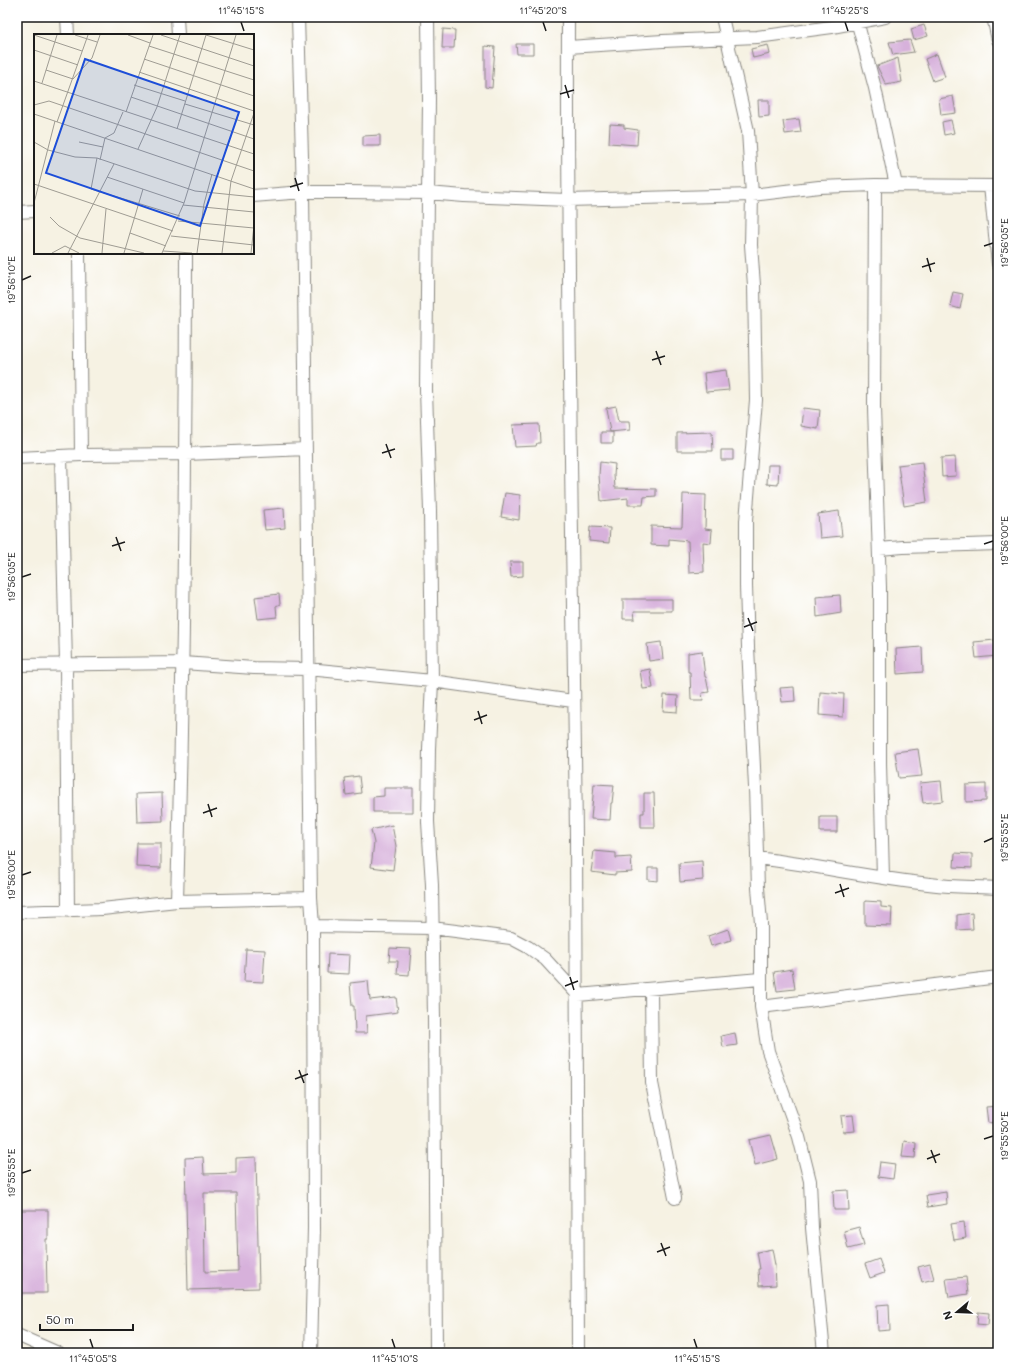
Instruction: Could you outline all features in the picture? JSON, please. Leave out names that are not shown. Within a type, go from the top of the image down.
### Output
[{"type":"street","points":[[67,17],[68,34]]},
{"type":"street","points":[[177,17],[178,34]]},
{"type":"street","points":[[298,17],[303,192],[311,898],[313,926],[314,1228],[311,1353]]},
{"type":"street","points":[[428,17],[426,390],[430,511],[432,682],[428,822],[432,885],[436,1353]]},
{"type":"street","points":[[568,17],[568,200],[573,701],[578,996],[578,1353]]},
{"type":"street","points":[[722,17],[748,131],[752,195],[751,245],[754,285],[756,400],[746,520],[746,586],[761,923],[760,1007],[768,1051],[799,1137],[810,1181],[812,1228],[824,1353]]},
{"type":"street","points":[[568,48],[757,37],[857,20],[885,17]]},
{"type":"street","points":[[993,17],[998,40]]},
{"type":"street","points":[[857,20],[875,88],[896,185]]},
{"type":"street","points":[[254,196],[303,192],[428,193],[568,200],[752,195],[819,187],[875,185],[994,186],[998,264]]},
{"type":"street","points":[[875,185],[874,408],[881,613],[879,662],[883,877]]},
{"type":"street","points":[[17,212],[34,211]]},
{"type":"street","points":[[79,254],[81,455]]},
{"type":"street","points":[[177,901],[183,663],[186,454],[186,254]]},
{"type":"street","points":[[17,458],[81,455],[186,454],[306,450]]},
{"type":"street","points":[[61,456],[66,664],[68,911]]},
{"type":"street","points":[[879,549],[998,544]]},
{"type":"street","points":[[17,666],[183,663],[254,668],[308,669],[432,682],[573,701]]},
{"type":"street","points":[[757,858],[800,863],[949,886],[998,888]]},
{"type":"street","points":[[17,912],[102,909],[177,901],[311,898]]},
{"type":"street","points":[[313,926],[432,928],[511,938],[528,947],[545,959],[578,996]]},
{"type":"street","points":[[760,1007],[998,977]]},
{"type":"street","points":[[578,996],[760,979]]},
{"type":"street","points":[[651,989],[652,1083],[675,1198]]},
{"type":"street","points":[[17,1335],[58,1353]]},
{"type":"building","points":[[924,25],[928,36],[914,40],[911,29]]},
{"type":"building","points":[[443,29],[455,30],[454,48],[442,48]]},
{"type":"building","points":[[910,40],[914,52],[893,55],[889,42]]},
{"type":"building","points":[[516,44],[533,44],[533,54],[517,54]]},
{"type":"building","points":[[768,45],[770,54],[753,58],[751,49]]},
{"type":"building","points":[[485,46],[495,47],[492,88],[485,87]]},
{"type":"building","points":[[937,54],[945,77],[933,81],[925,59]]},
{"type":"building","points":[[898,58],[902,82],[886,85],[877,66]]},
{"type":"building","points":[[953,96],[956,113],[941,115],[939,99]]},
{"type":"building","points":[[758,100],[769,100],[769,116],[759,117]]},
{"type":"building","points":[[799,119],[801,132],[785,134],[783,121]]},
{"type":"building","points":[[951,120],[954,133],[944,135],[942,122]]},
{"type":"building","points":[[610,124],[624,125],[624,128],[638,130],[637,145],[609,143]]},
{"type":"building","points":[[380,135],[380,146],[363,146],[363,136]]},
{"type":"building","points":[[953,292],[963,294],[960,309],[950,306]]},
{"type":"building","points":[[726,370],[729,390],[706,392],[704,373]]},
{"type":"building","points":[[616,406],[619,421],[629,421],[630,430],[610,432],[606,408]]},
{"type":"building","points":[[803,408],[820,410],[818,429],[801,426]]},
{"type":"building","points":[[539,424],[540,443],[537,443],[536,446],[515,447],[513,425]]},
{"type":"building","points":[[601,432],[613,432],[613,443],[601,443]]},
{"type":"building","points":[[712,432],[713,451],[677,451],[677,433]]},
{"type":"building","points":[[721,450],[733,450],[733,460],[721,460]]},
{"type":"building","points":[[955,457],[956,476],[942,477],[941,458]]},
{"type":"building","points":[[600,462],[615,464],[615,488],[656,489],[656,496],[644,497],[643,505],[628,505],[628,498],[601,501],[599,475]]},
{"type":"building","points":[[922,462],[927,502],[904,506],[898,465]]},
{"type":"building","points":[[768,465],[779,465],[778,485],[767,484]]},
{"type":"building","points":[[505,493],[520,495],[519,520],[501,517]]},
{"type":"building","points":[[683,494],[706,495],[705,529],[712,530],[711,543],[703,542],[704,572],[689,573],[688,541],[669,539],[669,546],[651,545],[651,526],[682,527]]},
{"type":"building","points":[[284,508],[285,528],[265,530],[263,510]]},
{"type":"building","points":[[839,511],[842,536],[820,538],[818,514]]},
{"type":"building","points":[[590,527],[610,528],[609,543],[589,541]]},
{"type":"building","points":[[510,562],[523,562],[523,576],[511,577]]},
{"type":"building","points":[[279,594],[280,604],[276,606],[277,617],[258,619],[255,597]]},
{"type":"building","points":[[840,595],[841,613],[817,617],[816,597]]},
{"type":"building","points":[[623,599],[672,599],[672,611],[634,611],[635,619],[623,619]]},
{"type":"building","points":[[995,640],[997,656],[976,658],[974,642]]},
{"type":"building","points":[[661,642],[663,659],[649,661],[647,644]]},
{"type":"building","points":[[922,647],[923,672],[897,674],[896,649]]},
{"type":"building","points":[[702,651],[705,677],[709,692],[702,693],[703,700],[691,700],[690,672],[688,672],[688,653]]},
{"type":"building","points":[[650,669],[653,688],[643,689],[640,671]]},
{"type":"building","points":[[794,687],[795,701],[782,702],[780,688]]},
{"type":"building","points":[[820,692],[844,694],[843,717],[819,715]]},
{"type":"building","points":[[664,695],[678,696],[677,712],[663,711]]},
{"type":"building","points":[[918,749],[922,776],[899,778],[895,752]]},
{"type":"building","points":[[359,776],[361,793],[346,795],[344,778]]},
{"type":"building","points":[[941,781],[943,801],[923,803],[920,783]]},
{"type":"building","points":[[594,784],[614,785],[610,820],[591,819]]},
{"type":"building","points":[[986,784],[986,801],[966,802],[966,785]]},
{"type":"building","points":[[384,788],[413,788],[413,812],[373,812],[373,797],[384,796]]},
{"type":"building","points":[[162,793],[163,821],[137,822],[136,794]]},
{"type":"building","points":[[644,793],[654,793],[655,827],[641,827],[641,813],[644,813]]},
{"type":"building","points":[[820,817],[837,817],[837,832],[820,832]]},
{"type":"building","points":[[392,825],[396,846],[393,870],[371,867],[374,843],[371,830]]},
{"type":"building","points":[[137,843],[161,843],[161,868],[136,867]]},
{"type":"building","points":[[594,851],[616,853],[616,858],[631,857],[632,872],[615,873],[615,875],[591,872]]},
{"type":"building","points":[[955,853],[972,854],[972,868],[954,867]]},
{"type":"building","points":[[702,861],[703,880],[680,882],[679,863]]},
{"type":"building","points":[[648,868],[658,868],[658,881],[648,880]]},
{"type":"building","points":[[865,901],[881,902],[881,907],[892,908],[891,926],[865,925]]},
{"type":"building","points":[[972,913],[973,929],[957,930],[957,915]]},
{"type":"building","points":[[728,929],[731,940],[711,946],[708,936]]},
{"type":"building","points":[[390,948],[411,949],[409,975],[397,974],[398,961],[389,961]]},
{"type":"building","points":[[246,949],[265,950],[263,982],[244,981]]},
{"type":"building","points":[[328,954],[350,955],[349,974],[327,973]]},
{"type":"building","points":[[792,969],[795,989],[777,991],[774,972]]},
{"type":"building","points":[[368,981],[370,1000],[396,997],[398,1012],[366,1016],[367,1033],[355,1033],[354,1006],[352,1006],[350,983]]},
{"type":"building","points":[[735,1033],[737,1045],[723,1047],[721,1036]]},
{"type":"building","points":[[998,1106],[998,1122],[988,1123],[986,1107]]},
{"type":"building","points":[[853,1115],[855,1131],[843,1132],[841,1116]]},
{"type":"building","points":[[771,1135],[778,1159],[755,1165],[749,1140]]},
{"type":"building","points":[[904,1141],[916,1143],[915,1158],[902,1157]]},
{"type":"building","points":[[203,1157],[204,1174],[236,1173],[236,1158],[256,1157],[259,1288],[188,1290],[185,1158]],"holes":[[[204,1193],[236,1193],[238,1271],[205,1272]]]},
{"type":"building","points":[[880,1162],[895,1164],[893,1179],[878,1177]]},
{"type":"building","points":[[848,1190],[849,1210],[834,1210],[833,1191]]},
{"type":"building","points":[[946,1192],[947,1204],[928,1207],[926,1195]]},
{"type":"building","points":[[17,1210],[48,1210],[48,1239],[46,1239],[47,1293],[17,1293]]},
{"type":"building","points":[[964,1222],[966,1238],[954,1240],[951,1224]]},
{"type":"building","points":[[859,1227],[864,1245],[848,1249],[844,1231]]},
{"type":"building","points":[[772,1249],[775,1265],[776,1285],[759,1286],[758,1269],[760,1269],[757,1252]]},
{"type":"building","points":[[879,1259],[884,1273],[870,1278],[865,1264]]},
{"type":"building","points":[[930,1264],[934,1279],[922,1282],[918,1267]]},
{"type":"building","points":[[966,1277],[968,1294],[949,1297],[946,1279]]},
{"type":"building","points":[[889,1304],[890,1330],[878,1331],[877,1305]]},
{"type":"building","points":[[978,1312],[989,1313],[988,1325],[977,1324]]}]
